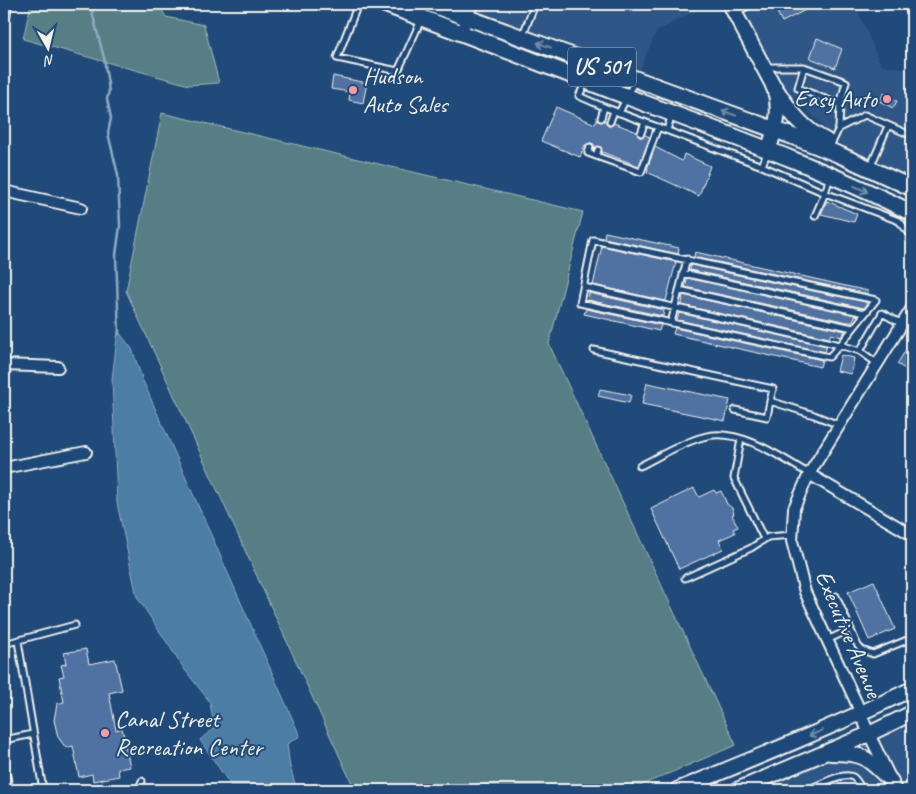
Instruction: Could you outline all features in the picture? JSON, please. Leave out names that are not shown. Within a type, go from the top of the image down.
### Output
[{"type":"main road","name":"US 501","points":[[384,4],[467,18],[586,80],[768,150],[912,213]]},
{"type":"main road","name":"US 501","points":[[430,4],[775,130],[835,150],[912,188]]},
{"type":"main road","points":[[733,8],[778,99],[779,116],[768,150]]},
{"type":"main road","points":[[774,88],[804,128],[835,150]]},
{"type":"main road","points":[[677,790],[768,754],[861,714],[912,689]]},
{"type":"main road","points":[[737,790],[869,734],[912,713]]},
{"type":"main road","points":[[825,753],[851,753],[866,758],[893,785]]},
{"type":"street","points":[[4,17],[6,4]]},
{"type":"street","points":[[4,191],[80,208]]},
{"type":"street","name":"Executive Avenue","points":[[893,785],[805,592],[792,536],[794,508],[809,474],[912,311]]},
{"type":"street","points":[[4,366],[58,367]]},
{"type":"street","points":[[4,468],[86,452]]},
{"type":"street","points":[[809,474],[912,535]]},
{"type":"street","points":[[4,774],[7,790]]},
{"type":"lane","points":[[358,4],[337,58],[398,71],[424,11]]},
{"type":"lane","points":[[522,37],[535,4]]},
{"type":"lane","points":[[733,8],[751,4]]},
{"type":"lane","points":[[594,64],[580,96],[899,221],[912,236]]},
{"type":"lane","points":[[763,67],[804,67],[846,82],[840,105],[839,128],[835,150]]},
{"type":"lane","points":[[804,67],[798,88],[840,105]]},
{"type":"lane","points":[[610,122],[628,97],[636,79]]},
{"type":"lane","points":[[600,118],[604,107]]},
{"type":"lane","points":[[667,130],[672,114]]},
{"type":"lane","points":[[839,128],[865,115],[908,134]]},
{"type":"lane","points":[[641,133],[645,122]]},
{"type":"lane","points":[[870,168],[888,126]]},
{"type":"lane","points":[[590,148],[588,153],[597,153],[627,164],[641,172],[658,127]]},
{"type":"lane","points":[[762,166],[768,150]]},
{"type":"lane","points":[[815,216],[831,176]]},
{"type":"lane","points":[[594,240],[686,259],[876,300],[829,357],[580,303],[594,240]]},
{"type":"lane","points":[[671,323],[686,259]]},
{"type":"lane","points":[[683,273],[865,313]]},
{"type":"lane","points":[[584,287],[840,345],[860,351],[878,364]]},
{"type":"lane","points":[[679,290],[853,328]]},
{"type":"lane","points":[[860,351],[882,313],[903,324]]},
{"type":"lane","points":[[594,350],[773,389],[767,417],[735,410]]},
{"type":"lane","points":[[770,401],[814,414],[840,425]]},
{"type":"lane","points":[[640,466],[704,436],[724,436],[758,444],[809,474]]},
{"type":"lane","points":[[741,439],[734,478],[764,539]]},
{"type":"lane","points":[[685,578],[752,548],[764,539],[792,536]]},
{"type":"lane","points":[[836,596],[858,646],[868,653],[872,654],[912,638]]},
{"type":"lane","points":[[4,644],[75,625]]},
{"type":"lane","points":[[827,640],[851,629]]},
{"type":"lane","points":[[18,641],[43,790]]},
{"type":"lane","points":[[4,740],[33,734]]},
{"type":"lane","points":[[808,790],[841,776],[850,776],[856,779],[862,790]]},
{"type":"lane","points":[[138,790],[142,781]]},
{"type":"shaded area","points":[[482,4],[707,4],[656,32],[636,79],[476,21]]},
{"type":"shaded area","points":[[725,4],[855,4],[881,65],[912,70],[912,177],[841,145],[759,59]]},
{"type":"shaded area","points":[[118,331],[132,349],[143,381],[300,736],[287,744],[290,767],[297,790],[234,790],[200,740],[214,728],[210,702],[185,670],[137,597],[117,503],[112,379]]},
{"type":"shaded area","points":[[912,713],[912,790],[773,790],[768,777]]},
{"type":"green space","points":[[31,4],[158,4],[166,17],[204,25],[219,83],[189,85],[23,39]]},
{"type":"green space","points":[[162,113],[583,212],[549,344],[736,745],[630,790],[355,790],[126,291]]},
{"type":"building","points":[[790,4],[817,4],[782,22],[776,10]]},
{"type":"building","points":[[817,38],[842,49],[835,68],[810,58]]},
{"type":"building","name":"Hudson Auto Sales","points":[[333,76],[367,83],[363,103],[349,100],[350,92],[331,89]]},
{"type":"building","name":"Easy Auto","points":[[884,93],[897,101],[893,108],[879,101]]},
{"type":"building","points":[[556,107],[595,124],[597,120],[600,122],[605,120],[608,126],[614,123],[637,132],[639,137],[645,135],[650,137],[639,166],[602,152],[601,147],[594,148],[594,144],[591,143],[585,145],[580,157],[541,141]]},
{"type":"building","points":[[655,147],[682,161],[684,154],[710,166],[699,196],[647,172]]},
{"type":"building","points":[[827,201],[857,214],[854,222],[821,214]]},
{"type":"building","points":[[605,232],[679,248],[678,254],[604,238]]},
{"type":"building","points":[[602,246],[676,262],[666,301],[593,285]]},
{"type":"building","points":[[695,252],[868,291],[868,294],[694,257]]},
{"type":"building","points":[[691,265],[866,302],[866,306],[864,308],[690,270]]},
{"type":"building","points":[[688,278],[856,315],[852,322],[848,322],[685,287]]},
{"type":"building","points":[[589,293],[664,310],[663,316],[588,300]]},
{"type":"building","points":[[683,295],[845,331],[841,337],[831,334],[829,338],[682,305]]},
{"type":"building","points":[[586,309],[661,325],[659,331],[584,314]]},
{"type":"building","points":[[679,313],[827,346],[825,352],[677,320]]},
{"type":"building","points":[[675,328],[822,360],[820,367],[673,334]]},
{"type":"building","points":[[912,340],[912,373],[897,364]]},
{"type":"building","points":[[841,355],[854,358],[851,374],[837,371]]},
{"type":"building","points":[[647,383],[730,400],[725,421],[642,404]]},
{"type":"building","points":[[600,389],[631,395],[629,403],[598,396]]},
{"type":"building","points":[[694,488],[699,497],[714,490],[716,493],[721,491],[727,504],[732,508],[734,514],[732,515],[738,527],[733,529],[735,533],[719,540],[723,549],[679,569],[651,509]]},
{"type":"building","points":[[874,581],[895,629],[869,640],[848,592]]},
{"type":"building","points":[[86,649],[89,664],[115,659],[122,690],[109,693],[116,730],[122,728],[130,767],[118,769],[119,776],[93,781],[92,774],[79,777],[73,746],[66,748],[58,737],[54,720],[57,704],[64,702],[59,677],[64,676],[61,665],[66,664],[64,653]]},
{"type":"waterway","points":[[90,4],[104,58],[109,91],[107,99],[111,118],[108,133],[118,175],[120,226],[116,255],[119,334]]},
{"type":"place","name":"Hudson Auto Sales","points":[[353,90]]},
{"type":"place","name":"Easy Auto","points":[[887,99]]},
{"type":"place","name":"Canal Street Recreation Center","points":[[105,733]]}]
